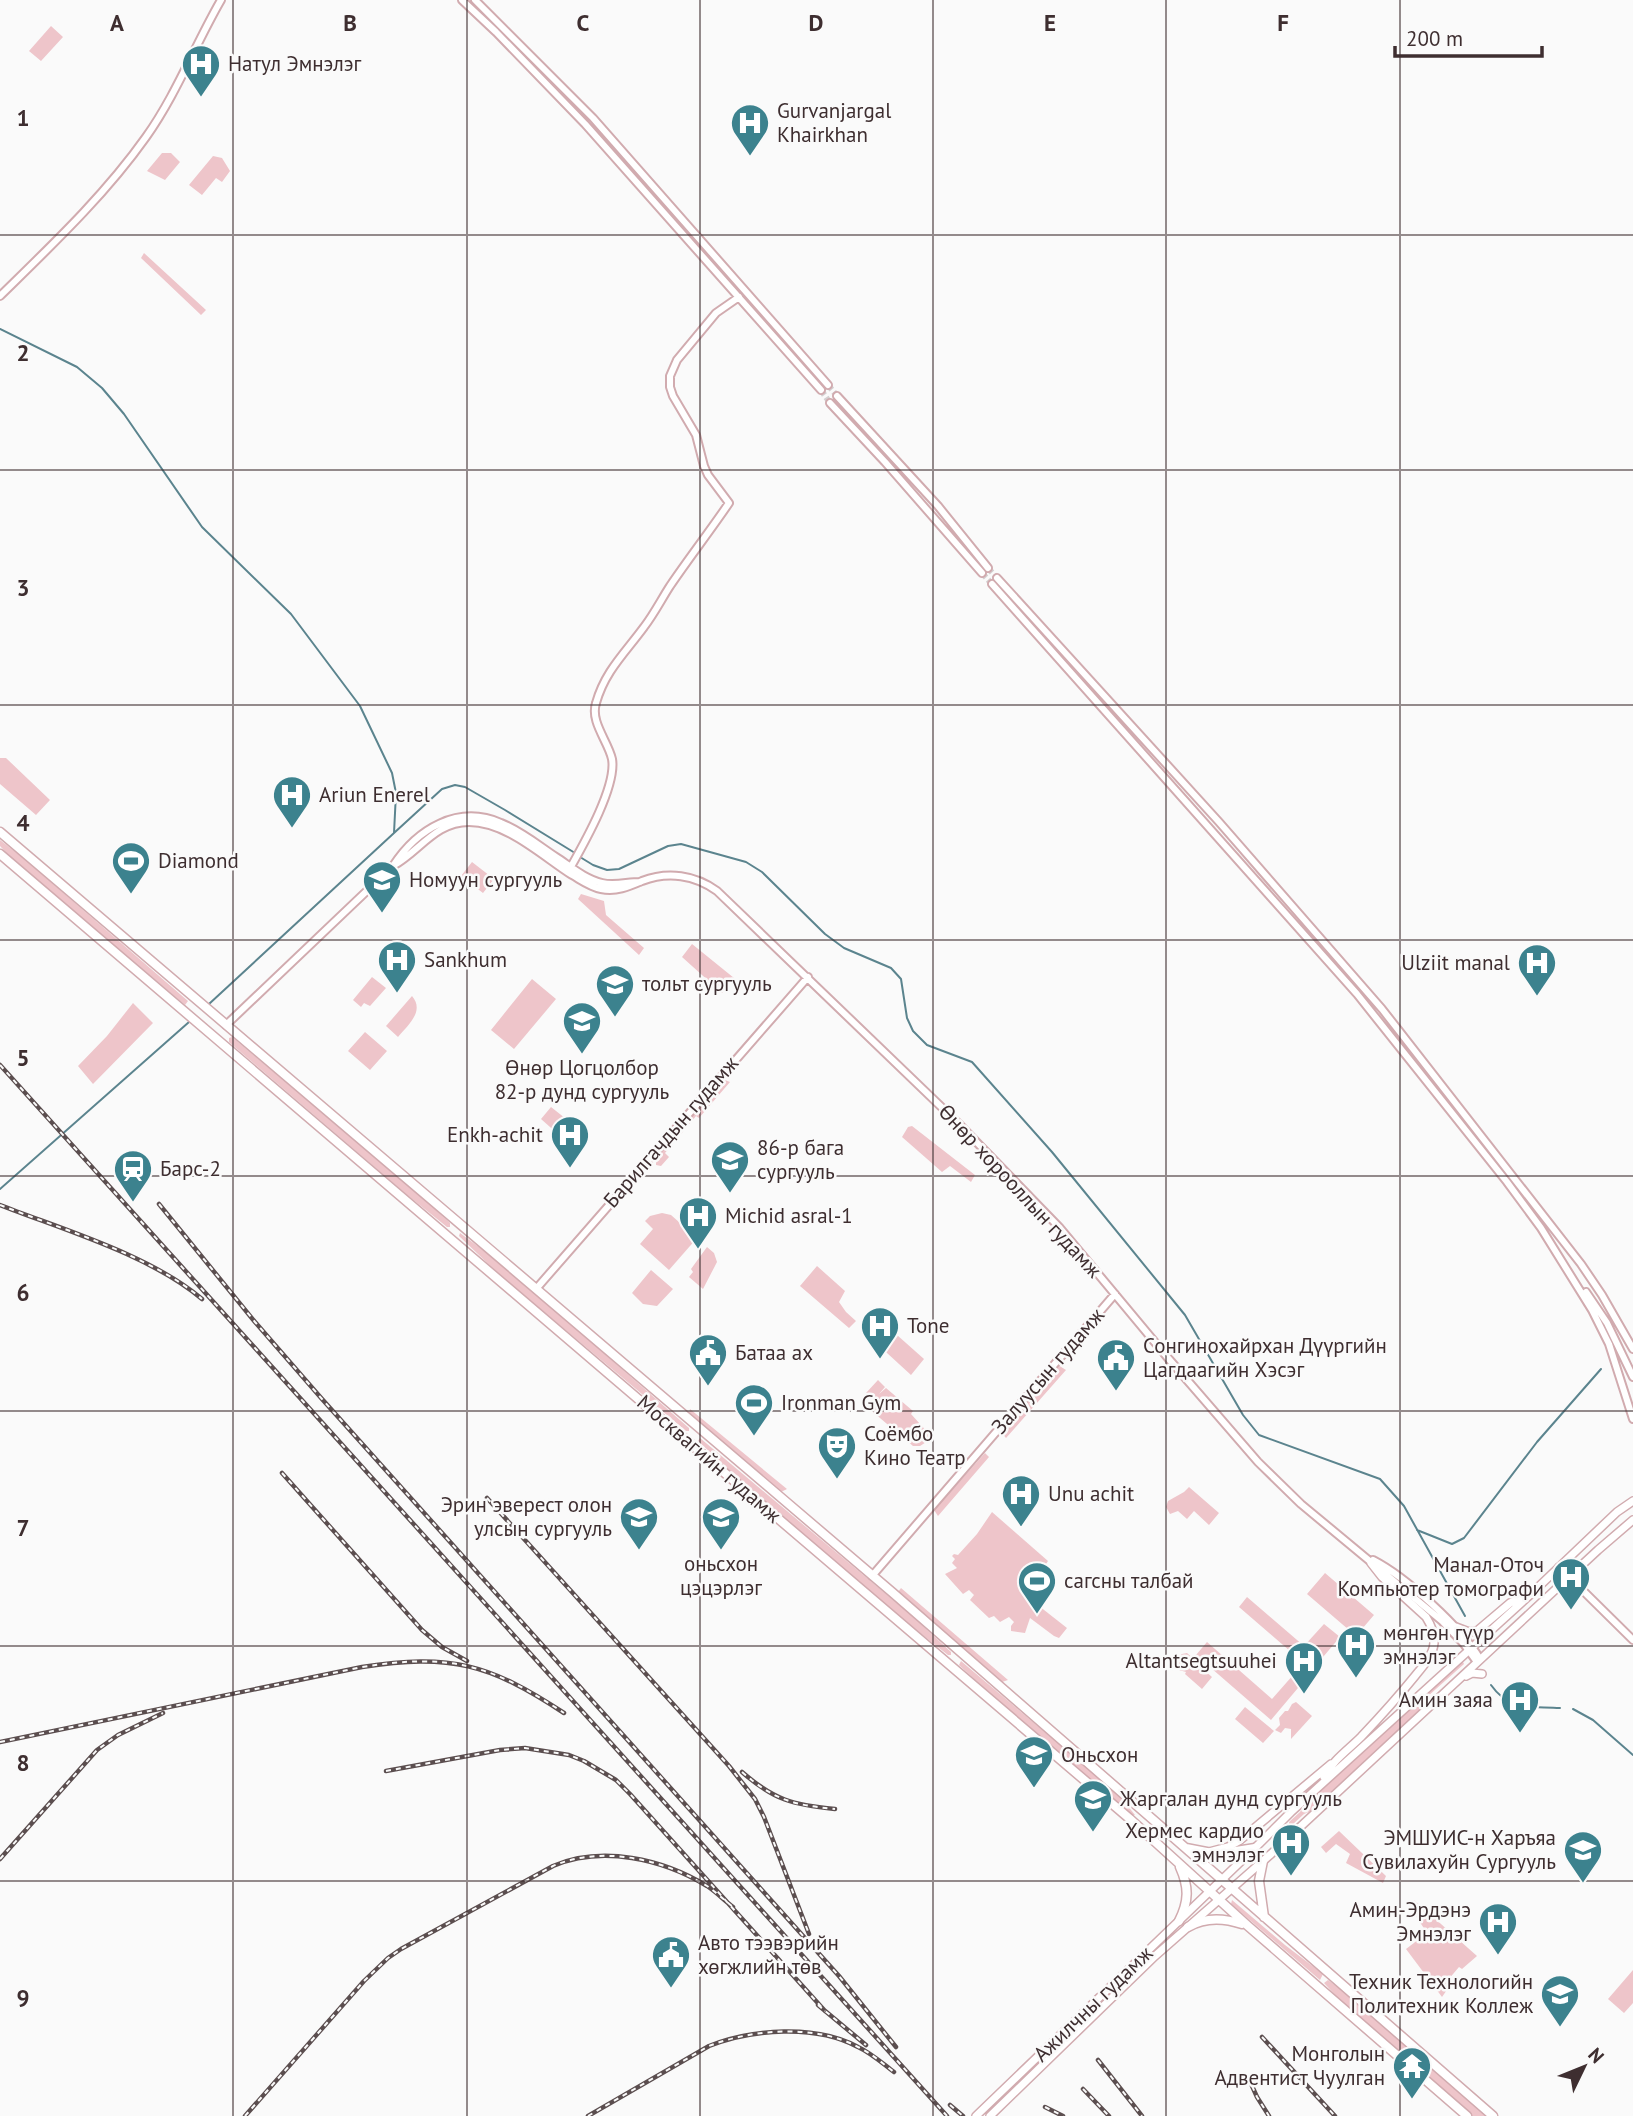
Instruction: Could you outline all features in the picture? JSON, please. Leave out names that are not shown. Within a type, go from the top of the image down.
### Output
[{"type":"highway","name":"Москвагийн гудамж","points":[[0,832],[872,1576],[1493,2116]]},
{"type":"highway","name":"Москвагийн гудамж","points":[[0,854],[1130,1819],[1209,1892],[1467,2116]]},
{"type":"highway","points":[[450,1237],[460,1224]]},
{"type":"highway","points":[[688,1440],[699,1428]]},
{"type":"highway","points":[[950,1665],[960,1652]]},
{"type":"highway","points":[[1130,1819],[1138,1814],[1136,1805]]},
{"type":"highway","points":[[1184,1847],[1207,1853],[1228,1853],[1255,1848]]},
{"type":"highway","points":[[1178,1861],[1188,1894],[1186,1907],[1179,1921]]},
{"type":"highway","points":[[1263,1861],[1259,1881],[1264,1917]]},
{"type":"highway","points":[[1188,1927],[1198,1921],[1211,1919],[1248,1926]]},
{"type":"highway","points":[[1323,1990],[1323,1979],[1333,1977]]},
{"type":"main road","points":[[0,296],[92,203],[145,139],[166,107],[221,0]]},
{"type":"main road","points":[[462,0],[585,124],[821,390]]},
{"type":"main road","points":[[475,0],[593,118],[828,385]]},
{"type":"main road","points":[[571,867],[610,787],[611,758],[594,708],[599,694],[614,664],[644,627],[729,503],[704,466],[695,435],[670,387],[677,360],[716,313],[739,297]]},
{"type":"main road","points":[[830,403],[985,570],[938,506],[837,396]]},
{"type":"main road","points":[[997,578],[1364,988],[1581,1264],[1633,1349]]},
{"type":"main road","points":[[992,584],[1357,994],[1541,1228],[1607,1323],[1633,1377]]},
{"type":"main road","name":"Өнөр хорооллын гудамж","points":[[222,1022],[393,866],[440,829],[454,824],[485,824],[512,835],[571,867],[590,885],[601,889],[623,889],[641,881],[676,875],[707,883],[808,977],[999,1164],[1059,1227],[1258,1462],[1301,1504],[1369,1561]]},
{"type":"main road","name":"Барилгачдын гудамж","points":[[536,1289],[808,977]]},
{"type":"main road","points":[[1541,1228],[1574,1278],[1603,1332],[1633,1419]]},
{"type":"main road","name":"Залуусын гудамж","points":[[872,1576],[1115,1294]]},
{"type":"main road","points":[[1456,1627],[1469,1632],[1477,1630],[1510,1603],[1532,1593],[1633,1501]]},
{"type":"main road","name":"Ажилчны гудамж","points":[[990,2116],[1150,1961],[1263,1861],[1633,1520]]},
{"type":"main road","points":[[1369,1561],[1375,1561],[1388,1569],[1456,1627],[1479,1661]]},
{"type":"main road","points":[[1369,1561],[1442,1621],[1471,1649]]},
{"type":"main road","points":[[1207,1853],[1235,1844],[1334,1761],[1401,1693],[1425,1664],[1434,1643],[1431,1625],[1369,1561]]},
{"type":"main road","points":[[1559,1567],[1633,1640]]},
{"type":"main road","name":"Ажилчны гудамж","points":[[976,2116],[1321,1784],[1532,1593]]},
{"type":"main road","points":[[1456,1681],[1472,1673],[1482,1675]]},
{"type":"main road","points":[[1321,1784],[1334,1761]]},
{"type":"main road","points":[[1285,1818],[1287,1826],[1297,1829]]},
{"type":"shaded area","points":[[51,26],[63,37],[41,61],[29,51]]},
{"type":"shaded area","points":[[162,153],[171,153],[180,162],[165,180],[147,171]]},
{"type":"shaded area","points":[[213,156],[222,158],[230,171],[222,182],[216,178],[202,195],[189,185]]},
{"type":"shaded area","points":[[144,253],[206,310],[201,315],[141,258]]},
{"type":"shaded area","points":[[0,758],[6,758],[50,800],[36,815],[0,784]]},
{"type":"shaded area","points":[[0,840],[188,1001],[185,1005],[14,861],[0,846]]},
{"type":"shaded area","points":[[472,862],[494,879],[483,893],[461,876]]},
{"type":"shaded area","points":[[581,894],[604,901],[606,915],[644,948],[639,955],[578,899]]},
{"type":"shaded area","points":[[692,944],[734,978],[722,993],[682,957]]},
{"type":"shaded area","points":[[372,977],[386,988],[370,1006],[364,1003],[361,1007],[353,1000]]},
{"type":"shaded area","points":[[532,979],[556,999],[514,1049],[491,1030]]},
{"type":"shaded area","points":[[412,996],[416,1002],[416,1012],[398,1037],[386,1026]]},
{"type":"shaded area","points":[[133,1003],[153,1023],[93,1084],[78,1066],[107,1036]]},
{"type":"shaded area","points":[[365,1032],[387,1051],[370,1070],[348,1051]]},
{"type":"shaded area","points":[[232,1037],[414,1190],[450,1223],[450,1227],[406,1194],[229,1042]]},
{"type":"shaded area","points":[[725,1080],[730,1082],[699,1118],[696,1116],[665,1153],[669,1157],[661,1166],[656,1165],[656,1158]]},
{"type":"shaded area","points":[[551,1107],[580,1130],[568,1143],[541,1119]]},
{"type":"shaded area","points":[[912,1126],[975,1175],[971,1182],[950,1166],[942,1172],[902,1137],[908,1127]]},
{"type":"shaded area","points":[[662,1213],[671,1215],[697,1238],[669,1270],[640,1244],[653,1229],[645,1221],[650,1216]]},
{"type":"shaded area","points":[[460,1233],[507,1268],[689,1428],[689,1431],[501,1276],[459,1236]]},
{"type":"shaded area","points":[[707,1247],[714,1253],[717,1262],[703,1289],[689,1277],[693,1272],[691,1269]]},
{"type":"shaded area","points":[[817,1266],[845,1291],[839,1302],[856,1321],[849,1328],[800,1286]]},
{"type":"shaded area","points":[[651,1270],[673,1289],[657,1306],[643,1304],[632,1293]]},
{"type":"shaded area","points":[[888,1327],[924,1359],[911,1375],[875,1342]]},
{"type":"shaded area","points":[[1058,1365],[1066,1370],[1006,1438],[1001,1432]]},
{"type":"shaded area","points":[[878,1380],[885,1387],[879,1394],[886,1388],[913,1411],[911,1414],[931,1439],[920,1446],[913,1446],[867,1407],[874,1400],[866,1393]]},
{"type":"shaded area","points":[[690,1409],[787,1489],[781,1492],[689,1414]]},
{"type":"shaded area","points":[[700,1438],[911,1615],[951,1652],[951,1655],[906,1622],[738,1478],[698,1441]]},
{"type":"shaded area","points":[[985,1453],[989,1457],[938,1516],[934,1510]]},
{"type":"shaded area","points":[[1189,1487],[1219,1513],[1209,1525],[1194,1511],[1187,1519],[1178,1511],[1170,1514],[1166,1507],[1168,1501]]},
{"type":"shaded area","points":[[992,1512],[1048,1561],[1029,1590],[1040,1601],[1039,1606],[1067,1628],[1059,1638],[1030,1618],[1025,1633],[1011,1631],[1014,1622],[1009,1617],[1000,1622],[994,1616],[989,1618],[970,1600],[974,1595],[969,1590],[963,1594],[945,1574],[957,1568],[952,1563],[955,1559],[952,1556],[958,1555]]},
{"type":"shaded area","points":[[1325,1573],[1374,1615],[1356,1636],[1307,1594]]},
{"type":"shaded area","points":[[901,1588],[1008,1680],[1002,1682],[898,1592]]},
{"type":"shaded area","points":[[1247,1597],[1304,1646],[1324,1624],[1340,1637],[1312,1670],[1239,1607]]},
{"type":"shaded area","points":[[1207,1642],[1272,1699],[1294,1674],[1303,1682],[1271,1720],[1196,1655]]},
{"type":"shaded area","points":[[1187,1653],[1195,1660],[1193,1663],[1212,1677],[1202,1689],[1173,1662]]},
{"type":"shaded area","points":[[1462,1660],[1464,1664],[1427,1697],[1419,1711],[1313,1810],[1289,1825],[1306,1803]]},
{"type":"shaded area","points":[[961,1661],[1119,1795],[1135,1815],[1114,1802],[999,1702],[959,1665]]},
{"type":"shaded area","points":[[1296,1702],[1312,1716],[1291,1739],[1291,1729],[1285,1728],[1281,1733],[1275,1730],[1280,1725],[1279,1718]]},
{"type":"shaded area","points":[[1245,1707],[1274,1731],[1263,1743],[1235,1719]]},
{"type":"shaded area","points":[[1339,1831],[1386,1876],[1383,1883],[1346,1863],[1350,1854],[1336,1844],[1326,1853],[1321,1847]]},
{"type":"shaded area","points":[[1232,1900],[1323,1974],[1320,1980],[1231,1904]]},
{"type":"shaded area","points":[[1414,1900],[1477,1956],[1462,1969],[1459,1967],[1448,1980],[1451,1984],[1442,1997],[1406,1949],[1427,1933],[1408,1904]]},
{"type":"shaded area","points":[[1633,1970],[1633,2003],[1624,2013],[1608,1999]]},
{"type":"shaded area","points":[[1328,1980],[1487,2116],[1472,2116],[1338,1998],[1324,1983]]},
{"type":"waterway","points":[[0,329],[77,367],[102,388],[124,414],[202,527],[291,614],[360,706],[392,773],[396,793],[394,833],[209,1004]]},
{"type":"waterway","points":[[394,833],[442,789],[455,785],[465,787],[575,853]]},
{"type":"waterway","points":[[580,857],[607,870],[619,869],[668,846],[681,844],[746,862],[762,872],[825,934],[844,948],[891,968],[901,979],[907,1018],[913,1031],[927,1045],[972,1062],[1052,1152],[1185,1315],[1243,1415],[1259,1435],[1380,1479],[1404,1506],[1465,1616]]},
{"type":"waterway","points":[[0,1189],[189,1022]]},
{"type":"waterway","points":[[1417,1530],[1452,1544],[1464,1538],[1537,1442],[1601,1369]]},
{"type":"waterway","points":[[1491,1685],[1498,1694],[1514,1704],[1560,1708]]},
{"type":"waterway","points":[[1573,1709],[1593,1720],[1633,1755]]},
{"type":"tunnel","points":[[828,385],[837,396]]},
{"type":"tunnel","points":[[821,390],[830,403]]},
{"type":"tunnel","points":[[988,568],[997,578]]},
{"type":"tunnel","points":[[982,573],[992,584]]},
{"type":"railway","points":[[0,1065],[947,2116]]},
{"type":"railway","points":[[159,1204],[322,1399],[839,1976],[896,2047]]},
{"type":"railway","points":[[0,1205],[78,1234],[158,1269],[202,1299]]},
{"type":"railway","points":[[282,1473],[422,1630],[442,1647],[467,1661]]},
{"type":"railway","points":[[487,1498],[729,1766],[755,1799],[809,1934]]},
{"type":"railway","points":[[0,1742],[362,1667],[420,1661],[445,1662],[491,1673],[538,1696],[564,1713]]},
{"type":"railway","points":[[0,1859],[97,1750],[118,1735],[163,1713]]},
{"type":"railway","points":[[386,1771],[500,1750],[525,1748],[569,1755],[584,1761],[616,1780],[630,1794],[825,2011]]},
{"type":"railway","points":[[742,1772],[764,1789],[785,1800],[835,1809]]},
{"type":"railway","points":[[245,2116],[364,1981],[388,1958],[553,1866],[592,1856],[652,1862],[707,1886],[733,1907]]},
{"type":"railway","points":[[818,2005],[866,2045]]},
{"type":"railway","points":[[588,2116],[709,2046],[764,2033],[804,2032],[841,2040],[867,2052],[894,2072]]},
{"type":"railway","points":[[1262,2037],[1335,2116]]},
{"type":"railway","points":[[1098,2060],[1142,2116]]},
{"type":"railway","points":[[1248,2077],[1269,2116]]},
{"type":"railway","points":[[1083,2089],[1109,2116]]},
{"type":"railway","points":[[950,2105],[963,2116]]},
{"type":"railway","points":[[1045,2107],[1063,2116]]},
{"type":"place","name":"Натул Эмнэлэг","points":[[201,98]]},
{"type":"place","name":"Gurvanjargal Khairkhan","points":[[750,157]]},
{"type":"place","name":"Ariun Enerel","points":[[292,829]]},
{"type":"place","name":"Diamond","points":[[131,895]]},
{"type":"place","name":"Номуун сургууль","points":[[382,914]]},
{"type":"place","name":"Sankhum","points":[[397,994]]},
{"type":"place","name":"Ulziit manal","points":[[1537,997]]},
{"type":"place","name":"тольт сургууль","points":[[615,1018]]},
{"type":"place","name":"Өнөр Цогцолбор 82-р дунд сургууль","points":[[582,1055]]},
{"type":"place","name":"Enkh-achit","points":[[570,1169]]},
{"type":"place","name":"86-р бага сургууль","points":[[730,1194]]},
{"type":"place","name":"Барс-2","points":[[133,1203]]},
{"type":"place","name":"Michid asral-1","points":[[698,1250]]},
{"type":"place","name":"Tone","points":[[880,1360]]},
{"type":"place","name":"Батаа ах","points":[[708,1387]]},
{"type":"place","name":"Сонгинохайрхан Дүүргийн Цагдаагийн Хэсэг","points":[[1116,1392]]},
{"type":"place","name":"Ironman Gym","points":[[754,1437]]},
{"type":"place","name":"Соёмбо Кино Театр","points":[[837,1480]]},
{"type":"place","name":"Unu achit","points":[[1021,1528]]},
{"type":"place","name":"Эрин эверест олон улсын сургууль","points":[[639,1551]]},
{"type":"place","name":"оньсхон цэцэрлэг","points":[[721,1551]]},
{"type":"place","name":"Манал-Оточ Компьютер томографи","points":[[1571,1611]]},
{"type":"place","name":"сагсны талбай","points":[[1037,1615]]},
{"type":"place","name":"мөнгөн гүүр эмнэлэг","points":[[1356,1679]]},
{"type":"place","name":"Altantsegtsuuhei","points":[[1304,1695]]},
{"type":"place","name":"Амин заяа","points":[[1520,1734]]},
{"type":"place","name":"Оньсхон","points":[[1034,1789]]},
{"type":"place","name":"Жаргалан дунд сургууль","points":[[1093,1833]]},
{"type":"place","name":"Хермес кардио эмнэлэг","points":[[1291,1877]]},
{"type":"place","name":"ЭМШУИС-н Харъяа Сувилахуйн Сургууль","points":[[1583,1884]]},
{"type":"place","name":"Амин-Эрдэнэ Эмнэлэг","points":[[1498,1956]]},
{"type":"place","name":"Авто тээвэрийн хөгжлийн төв","points":[[671,1989]]},
{"type":"place","name":"Техник Технологийн Политехник Коллеж","points":[[1560,2028]]},
{"type":"place","name":"Монголын Адвентист Чуулган","points":[[1412,2100]]}]
